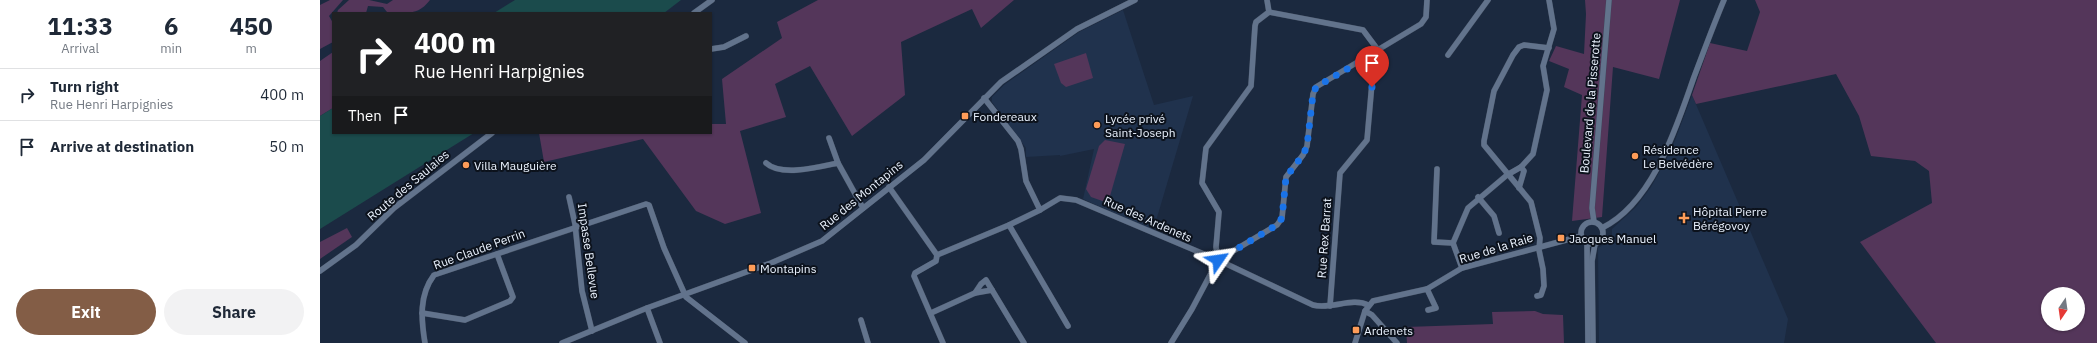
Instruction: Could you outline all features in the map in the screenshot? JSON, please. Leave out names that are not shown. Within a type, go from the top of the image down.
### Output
[{"type":"street","points":[[695,12],[712,0]]},
{"type":"street","name":"Rue des Montapins","points":[[562,343],[647,308],[771,263],[822,241],[924,160],[1001,82],[1077,29],[1135,0]]},
{"type":"street","points":[[1267,0],[1269,12]]},
{"type":"street","points":[[1171,343],[1192,310],[1218,260],[1277,225],[1282,218],[1286,177],[1303,155],[1307,146],[1313,94],[1316,87],[1421,24],[1426,17],[1427,0]]},
{"type":"street","points":[[1483,7],[1484,0]]},
{"type":"street","points":[[1448,56],[1488,0]]},
{"type":"street","points":[[1462,268],[1453,243],[1468,208],[1478,197],[1507,175],[1521,167],[1533,154],[1547,90],[1543,66],[1554,29],[1549,0]]},
{"type":"street","name":"Boulevard de la Pisserotte","points":[[1591,222],[1609,0]]},
{"type":"street","points":[[1602,228],[1630,207],[1666,151],[1724,0]]},
{"type":"street","points":[[1218,260],[1216,246],[1219,212],[1202,183],[1206,148],[1251,86],[1256,22],[1269,12],[1364,30],[1378,50]]},
{"type":"street","points":[[712,49],[724,47],[746,36]]},
{"type":"street","points":[[1537,296],[1541,295],[1544,286],[1540,246],[1531,202],[1507,175],[1484,145],[1494,91],[1519,47],[1528,45],[1549,48]]},
{"type":"street","name":"Rue Rex Barrat","points":[[1330,306],[1340,173],[1366,140],[1374,60],[1373,54]]},
{"type":"street","points":[[984,98],[1018,141],[1021,149],[1026,181],[1040,210]]},
{"type":"street","name":"Route des Saulaies","points":[[320,271],[356,244],[399,204],[491,134]]},
{"type":"street","points":[[829,138],[838,163],[863,208]]},
{"type":"street","points":[[766,163],[772,168],[795,170],[838,163]]},
{"type":"street","points":[[1519,188],[1524,171],[1521,167]]},
{"type":"street","points":[[1437,169],[1434,242],[1453,243]]},
{"type":"street","points":[[889,187],[937,254],[936,261],[916,272],[914,276],[943,343]]},
{"type":"street","name":"Impasse Bellevue","points":[[570,197],[582,291],[592,331]]},
{"type":"street","points":[[1478,197],[1494,216],[1499,233]]},
{"type":"street","name":"Rue des Ardenets","points":[[937,254],[1009,225],[1040,210],[1060,198],[1076,200],[1218,260],[1313,305],[1320,307],[1360,302],[1368,305]]},
{"type":"street","name":"Rue Claude Perrin","points":[[425,343],[422,326],[423,298],[427,284],[434,275],[646,204],[649,206],[684,294]]},
{"type":"street","points":[[1588,343],[1587,243],[1581,236],[1582,228],[1591,222],[1602,228]]},
{"type":"street","points":[[1009,225],[1068,326]]},
{"type":"street","points":[[1593,343],[1592,261],[1595,244],[1602,238],[1602,228]]},
{"type":"street","name":"Rue de la Raie","points":[[1368,305],[1377,299],[1427,289],[1462,268],[1581,236]]},
{"type":"street","points":[[1587,243],[1595,244]]},
{"type":"street","points":[[422,313],[465,320],[510,302],[513,297],[497,254]]},
{"type":"street","points":[[975,293],[981,284],[986,280],[1024,343]]},
{"type":"street","points":[[1427,289],[1436,308],[1428,310]]},
{"type":"street","points":[[931,313],[975,293],[992,290]]},
{"type":"street","points":[[684,294],[745,343]]},
{"type":"street","points":[[1355,343],[1368,305]]},
{"type":"street","points":[[647,308],[660,343]]},
{"type":"street","points":[[1365,311],[1372,315],[1397,343]]},
{"type":"street","points":[[861,320],[868,343]]},
{"type":"shaded area","points":[[330,0],[343,0],[329,16],[332,21],[332,43],[320,49],[320,5]]},
{"type":"shaded area","points":[[349,0],[369,0],[387,4],[393,0],[430,0],[420,9],[410,12],[387,12],[383,7],[368,6],[366,12],[337,12]]},
{"type":"shaded area","points":[[515,0],[681,0],[665,12],[496,12]]},
{"type":"shaded area","points":[[818,0],[1014,0],[981,28],[972,9],[901,42],[905,95],[852,136],[810,66],[775,84],[786,117],[740,131],[761,213],[725,224],[696,211],[643,139],[544,162],[539,134],[712,134],[712,124],[726,124],[722,79],[782,38],[777,22]]},
{"type":"shaded area","points":[[1585,0],[1680,0],[1659,79],[1613,67],[1602,217],[1572,221],[1582,95],[1564,87],[1569,69],[1549,61],[1556,46],[1584,54],[1586,14]]},
{"type":"shaded area","points":[[1755,0],[2097,0],[2097,343],[1936,343],[1860,242],[1932,203],[1929,171],[1915,161],[1871,156],[1859,116],[1836,74],[1696,104],[1692,95],[1710,43],[1747,51],[1760,12]]},
{"type":"shaded area","name":"Lycée privé Saint-Joseph","points":[[1123,10],[1154,105],[1193,96],[1153,231],[1083,199],[1094,149],[1060,156],[1026,157],[1026,148],[992,102],[992,97],[1004,85],[1079,32]]},
{"type":"shaded area","points":[[332,53],[332,109],[320,116],[320,61]]},
{"type":"shaded area","points":[[1086,53],[1093,78],[1066,87],[1061,83],[1054,64]]},
{"type":"shaded area","name":"Hôpital Pierre Bérégovoy","points":[[1692,95],[1788,319],[1784,343],[1599,343],[1598,248],[1612,240],[1612,229],[1636,207],[1651,187],[1671,151]]},
{"type":"shaded area","points":[[332,109],[332,134],[472,134],[320,229],[320,116]]},
{"type":"shaded area","points":[[1105,140],[1125,144],[1108,203],[1091,197],[1086,189],[1099,146]]},
{"type":"shaded area","points":[[347,228],[352,237],[320,259],[320,242]]},
{"type":"shaded area","points":[[1535,311],[1543,314],[1563,315],[1564,343],[1407,343],[1406,327],[1493,324],[1492,312]]},
{"type":"place","name":"Fondereaux","points":[[965,116]]},
{"type":"place","name":"Lycée privé Saint-Joseph","points":[[1097,125]]},
{"type":"place","name":"Résidence Le Belvédère","points":[[1635,156]]},
{"type":"place","name":"Villa Mauguière","points":[[466,165]]},
{"type":"place","name":"Hôpital Pierre Bérégovoy","points":[[1684,218]]},
{"type":"place","name":"Jacques Manuel","points":[[1561,238]]},
{"type":"place","name":"Montapins","points":[[752,268]]},
{"type":"place","name":"Ardenets","points":[[1356,330]]},
{"type":"route","points":[[1218,260],[1277,225],[1282,218],[1286,177],[1303,155],[1307,146],[1313,94],[1316,87],[1373,54],[1372,87]]}]
